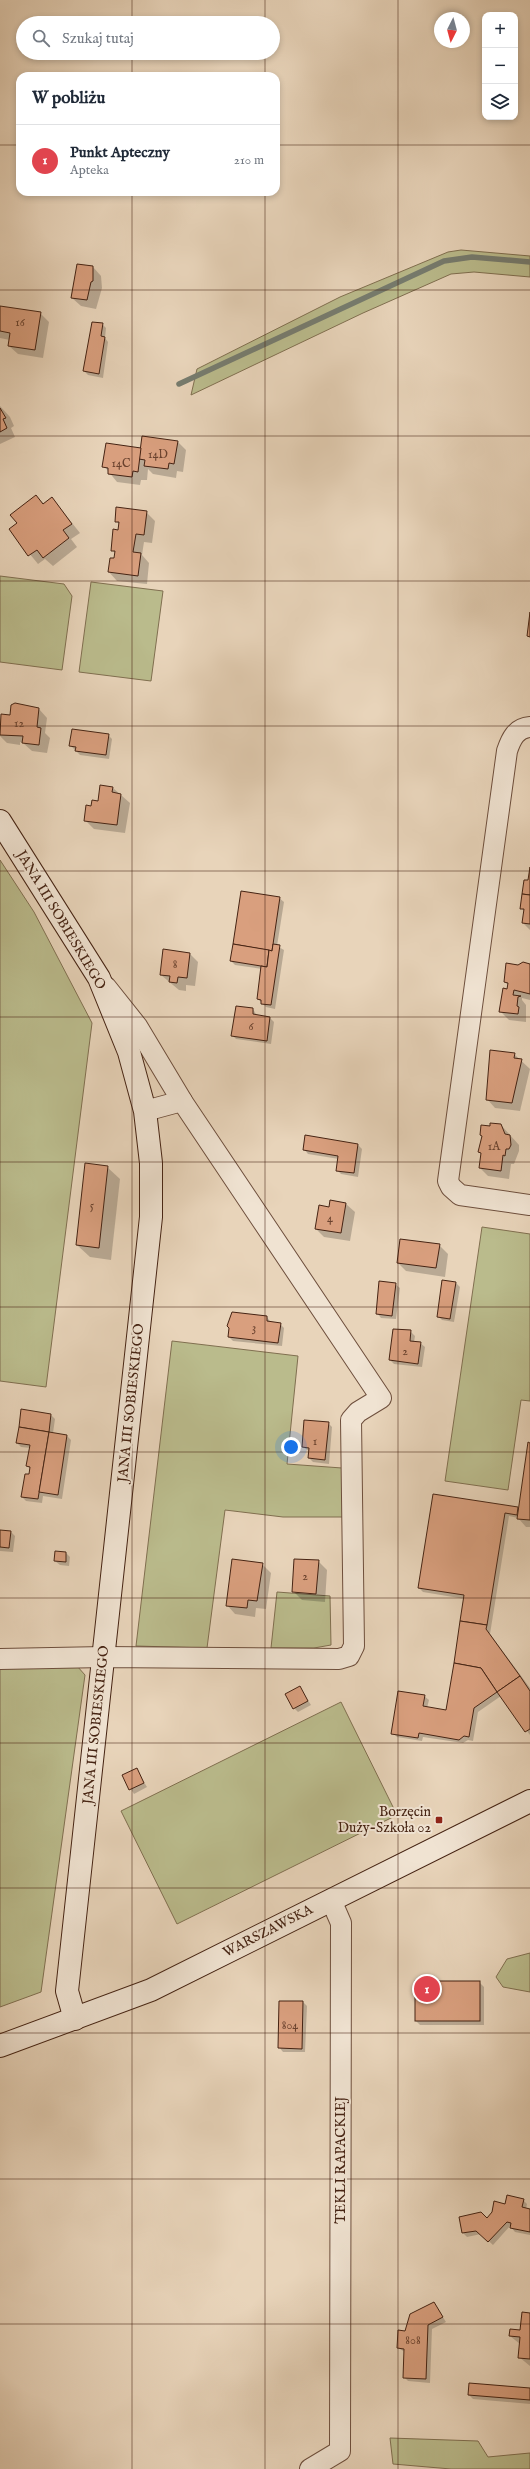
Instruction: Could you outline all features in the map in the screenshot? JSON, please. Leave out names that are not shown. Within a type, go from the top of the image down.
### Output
[{"type":"main road","name":"JANA III SOBIESKIEGO","points":[[0,821],[100,978],[129,1052],[145,1111],[151,1163],[151,1217],[67,1991],[76,2019]]},
{"type":"main road","name":"WARSZAWSKA","points":[[0,2046],[151,1990],[530,1801]]},
{"type":"street","points":[[530,727],[524,727],[515,733],[507,751],[448,1182],[450,1187],[460,1195],[530,1205]]},
{"type":"street","points":[[0,1659],[104,1657],[339,1659],[349,1656],[354,1646],[351,1420],[358,1412],[381,1398],[182,1102],[137,1026],[100,978]]},
{"type":"street","points":[[145,1111],[182,1102]]},
{"type":"street","name":"TEKLI RAPACKIEJ","points":[[310,2469],[340,2451],[341,1923],[330,1900]]},
{"type":"green space","points":[[461,250],[530,256],[530,277],[474,272],[451,274],[363,313],[191,395],[197,369],[340,297],[448,252]]},
{"type":"green space","points":[[0,576],[64,584],[72,596],[62,670],[0,662]]},
{"type":"green space","points":[[91,582],[163,591],[151,681],[79,672]]},
{"type":"green space","points":[[0,860],[34,912],[92,1023],[46,1387],[0,1381]]},
{"type":"green space","points":[[482,1227],[530,1234],[530,1401],[521,1400],[508,1490],[445,1481]]},
{"type":"green space","points":[[172,1341],[298,1356],[287,1464],[342,1468],[343,1517],[283,1517],[225,1510],[207,1648],[136,1646]]},
{"type":"green space","points":[[277,1592],[330,1596],[331,1645],[314,1648],[271,1648]]},
{"type":"green space","points":[[0,1666],[77,1666],[85,1675],[41,1992],[0,2007]]},
{"type":"green space","points":[[341,1702],[397,1815],[177,1924],[121,1811]]},
{"type":"green space","points":[[530,1953],[530,1992],[503,1987],[496,1977],[507,1959]]},
{"type":"green space","points":[[390,2438],[478,2441],[488,2457],[530,2453],[530,2469],[451,2469],[393,2464]]},
{"type":"building","points":[[77,264],[93,266],[93,281],[91,282],[87,300],[71,298]]},
{"type":"building","points":[[0,306],[41,312],[35,350],[8,346],[10,333],[0,331]]},
{"type":"building","points":[[92,322],[103,323],[101,336],[105,337],[99,374],[83,371]]},
{"type":"building","points":[[0,408],[6,418],[3,419],[7,428],[0,432]]},
{"type":"building","points":[[142,436],[178,441],[174,464],[169,463],[168,469],[144,466],[145,460],[139,459]]},
{"type":"building","points":[[106,443],[141,448],[138,472],[133,471],[132,477],[108,474],[108,468],[102,467]]},
{"type":"building","points":[[36,495],[43,504],[52,497],[72,524],[63,530],[69,538],[43,558],[37,550],[28,556],[9,529],[17,523],[10,515]]},
{"type":"building","points":[[116,507],[147,511],[144,535],[136,534],[133,552],[141,553],[138,576],[108,572],[110,558],[114,558],[115,551],[111,551],[113,529],[118,530],[119,522],[115,522]]},
{"type":"building","points":[[530,612],[530,637],[527,636]]},
{"type":"building","points":[[15,703],[39,708],[37,727],[41,728],[39,745],[22,743],[23,736],[0,735],[1,714],[10,715],[11,705]]},
{"type":"building","points":[[72,729],[109,734],[106,755],[75,751],[76,747],[69,746]]},
{"type":"building","points":[[100,785],[113,787],[112,792],[121,794],[117,825],[84,821],[86,805],[91,806],[92,800],[98,801]]},
{"type":"building","points":[[530,867],[530,895],[522,894],[524,880],[528,880]]},
{"type":"building","points":[[241,891],[280,897],[272,951],[233,944]]},
{"type":"building","points":[[522,894],[530,895],[530,924],[522,923],[524,909],[520,909]]},
{"type":"building","points":[[233,944],[269,950],[267,967],[230,961]]},
{"type":"building","points":[[273,944],[280,945],[271,1005],[261,1004],[261,1000],[257,999],[261,966],[267,967],[269,950],[272,951]]},
{"type":"building","points":[[163,949],[190,953],[187,978],[178,977],[177,983],[169,982],[170,976],[160,975]]},
{"type":"building","points":[[523,962],[530,964],[530,994],[514,990],[513,995],[521,996],[518,997],[518,1014],[499,1012],[503,988],[507,989],[508,983],[504,982],[506,963],[518,965]]},
{"type":"building","points":[[236,1006],[253,1008],[253,1014],[270,1017],[267,1041],[231,1036]]},
{"type":"building","points":[[490,1050],[515,1053],[514,1058],[522,1059],[512,1103],[486,1100]]},
{"type":"building","points":[[490,1123],[501,1124],[505,1134],[510,1135],[511,1145],[509,1149],[506,1149],[505,1156],[503,1155],[501,1171],[479,1168],[481,1153],[478,1152],[482,1136],[480,1135],[481,1125],[490,1126]]},
{"type":"building","points":[[305,1135],[358,1144],[354,1173],[336,1171],[338,1156],[303,1150]]},
{"type":"building","points":[[85,1163],[108,1166],[99,1248],[76,1245]]},
{"type":"building","points":[[330,1200],[346,1203],[341,1233],[315,1229],[319,1205],[329,1207]]},
{"type":"building","points":[[400,1239],[440,1244],[436,1268],[397,1263]]},
{"type":"building","points":[[442,1280],[456,1282],[450,1319],[437,1317]]},
{"type":"building","points":[[379,1281],[396,1283],[392,1316],[376,1314]]},
{"type":"building","points":[[232,1312],[267,1316],[267,1321],[281,1323],[278,1343],[228,1337],[229,1328],[227,1326]]},
{"type":"building","points":[[393,1329],[411,1330],[410,1341],[421,1342],[418,1364],[389,1360]]},
{"type":"building","points":[[21,1409],[51,1414],[49,1432],[19,1427]]},
{"type":"building","points":[[304,1420],[329,1422],[325,1460],[308,1458],[309,1448],[302,1447]]},
{"type":"building","points":[[19,1427],[49,1432],[38,1499],[21,1497],[25,1474],[29,1474],[30,1467],[26,1466],[30,1445],[16,1443]]},
{"type":"building","points":[[49,1432],[67,1435],[58,1495],[39,1492]]},
{"type":"building","points":[[528,1442],[530,1443],[530,1520],[517,1519]]},
{"type":"building","points":[[433,1494],[518,1507],[517,1515],[505,1513],[487,1625],[460,1621],[464,1595],[418,1588]]},
{"type":"building","points":[[0,1530],[11,1531],[9,1548],[0,1547]]},
{"type":"building","points":[[55,1551],[66,1552],[66,1562],[54,1561]]},
{"type":"building","points":[[232,1559],[263,1563],[257,1601],[248,1600],[247,1608],[226,1606]]},
{"type":"building","points":[[294,1559],[319,1560],[316,1594],[292,1592]]},
{"type":"building","points":[[460,1621],[487,1625],[486,1629],[520,1676],[497,1692],[481,1668],[454,1663]]},
{"type":"building","points":[[454,1663],[481,1668],[497,1692],[474,1708],[469,1737],[464,1736],[459,1740],[419,1733],[418,1738],[391,1734],[398,1691],[425,1695],[423,1706],[446,1710]]},
{"type":"building","points":[[520,1676],[530,1691],[530,1729],[525,1732],[497,1692]]},
{"type":"building","points":[[300,1686],[308,1701],[293,1709],[285,1694]]},
{"type":"building","points":[[137,1768],[144,1783],[129,1790],[122,1775]]},
{"type":"building","points":[[415,1981],[480,1981],[480,2021],[415,2021]]},
{"type":"building","points":[[279,2001],[303,2001],[302,2049],[278,2048]]},
{"type":"building","points":[[507,2195],[524,2199],[522,2207],[530,2209],[530,2232],[510,2228],[511,2223],[507,2222],[488,2242],[476,2231],[462,2233],[459,2217],[481,2212],[487,2218],[492,2212],[494,2201],[505,2204]]},
{"type":"building","points":[[434,2302],[443,2317],[428,2325],[426,2379],[403,2378],[404,2349],[397,2348],[398,2330],[405,2331],[410,2314]]},
{"type":"building","points":[[522,2312],[530,2313],[530,2359],[518,2358],[520,2337],[509,2336],[510,2329],[520,2330]]},
{"type":"building","points":[[469,2383],[530,2388],[530,2400],[468,2395]]},
{"type":"waterway","points":[[179,384],[444,261],[472,257],[530,262]]},
{"type":"place","name":"Borzęcin Duży-Szkoła 02","points":[[439,1820]]},
{"type":"place","name":"Punkt Apteczny","points":[[427,1989]]}]
